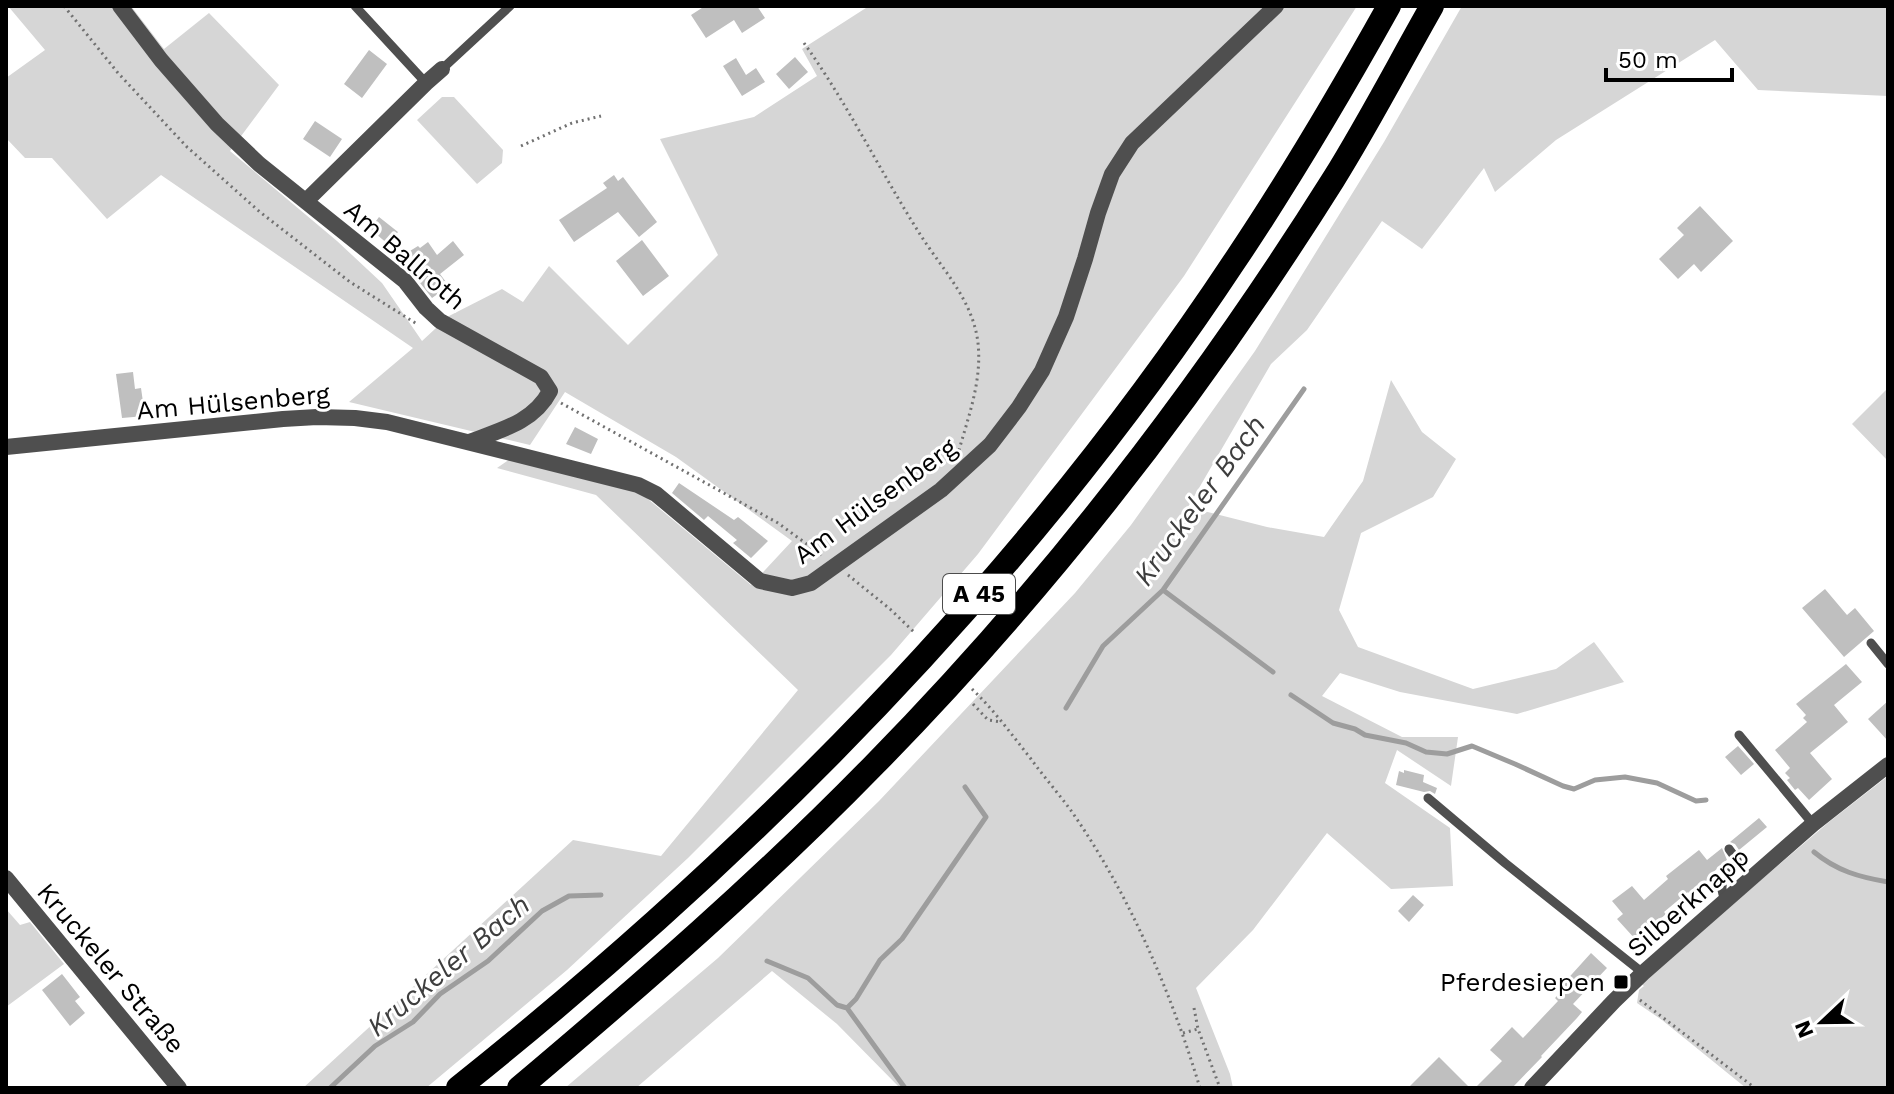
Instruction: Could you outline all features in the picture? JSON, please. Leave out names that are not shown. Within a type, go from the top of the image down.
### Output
[{"type":"highway","name":"A 45","points":[[458,1088],[596,974],[769,816],[918,664],[1037,527],[1129,410],[1235,262],[1298,164],[1389,6]]},
{"type":"highway","name":"A 45","points":[[519,1088],[645,981],[795,843],[874,766],[1032,591],[1174,413],[1274,269],[1334,179],[1432,6]]},
{"type":"street","name":"Am Ballroth","points":[[120,6],[161,60],[217,124],[259,164],[405,281],[440,321],[541,377],[550,391],[547,397]]},
{"type":"street","name":"Am Hülsenberg","points":[[6,447],[317,417],[387,422],[638,485],[656,494],[760,581],[792,588],[811,583],[941,490],[990,445],[1042,371],[1066,317],[1112,174],[1132,143],[1273,8]]},
{"type":"street","name":"Am Ballroth","points":[[306,201],[442,69]]},
{"type":"street","points":[[468,442],[505,429],[533,414],[547,397]]},
{"type":"street","name":"Silberknapp","points":[[1532,1088],[1643,973],[1813,824],[1888,765]]},
{"type":"street","name":"Kruckeler Straße","points":[[6,878],[179,1088]]},
{"type":"lane","points":[[355,6],[426,83]]},
{"type":"lane","name":"Am Ballroth","points":[[442,69],[510,6]]},
{"type":"lane","points":[[1871,643],[1888,664]]},
{"type":"lane","points":[[1739,735],[1813,824]]},
{"type":"lane","points":[[1428,798],[1643,973]]},
{"type":"lane","points":[[1726,901],[1721,892],[1723,877],[1737,860],[1729,849]]},
{"type":"path","points":[[64,6],[118,73],[187,147],[279,226]]},
{"type":"path","points":[[804,43],[824,71],[919,234],[970,310],[978,341],[978,378],[957,457]]},
{"type":"path","points":[[521,146],[572,123],[601,116]]},
{"type":"path","points":[[547,397],[778,523],[823,557]]},
{"type":"path","points":[[846,574],[906,623]]},
{"type":"path","points":[[980,697],[1072,812],[1104,864],[1169,996],[1200,1088]]},
{"type":"path","points":[[973,704],[988,720],[1002,722]]},
{"type":"path","points":[[1626,989],[1755,1088]]},
{"type":"path","points":[[1194,1008],[1198,1029],[1220,1088]]},
{"type":"path","points":[[1183,1033],[1198,1029]]},
{"type":"shaded area","points":[[8,6],[131,6],[164,49],[209,13],[279,85],[230,151],[382,283],[422,341],[449,316],[502,289],[523,302],[549,266],[628,345],[718,255],[660,139],[754,117],[817,76],[802,49],[869,6],[1357,6],[1184,276],[978,554],[891,655],[688,858],[567,970],[426,1088],[303,1088],[573,840],[661,856],[798,690],[596,495],[497,468],[510,459],[636,489],[751,585],[792,541],[676,457],[565,392],[530,445],[349,402],[413,348],[161,175],[107,219],[52,158],[25,158],[6,138],[6,78],[45,50]]},
{"type":"shaded area","points":[[1462,6],[1888,6],[1888,96],[1758,90],[1715,40],[1556,140],[1495,192],[1484,168],[1422,249],[1382,221],[1307,330],[1271,364],[1188,507],[1267,527],[1324,537],[1363,481],[1391,380],[1422,432],[1456,459],[1433,497],[1361,533],[1339,610],[1358,647],[1473,689],[1556,669],[1594,642],[1624,682],[1517,714],[1400,692],[1340,673],[1322,696],[1402,737],[1458,737],[1451,786],[1397,750],[1385,783],[1450,828],[1453,886],[1391,889],[1327,833],[1253,930],[1196,988],[1233,1088],[900,1088],[837,1024],[772,971],[636,1088],[565,1088],[718,958],[879,801],[1075,593],[1131,525],[1255,351],[1384,142]]},
{"type":"shaded area","points":[[442,97],[454,97],[503,150],[502,163],[477,184],[417,120]]},
{"type":"shaded area","points":[[1888,388],[1888,461],[1852,424]]},
{"type":"shaded area","points":[[1888,776],[1888,1088],[1746,1088],[1637,1003],[1639,990],[1644,986],[1640,983],[1829,822]]},
{"type":"shaded area","points":[[6,909],[20,925],[30,922],[64,964],[6,1007]]},
{"type":"building","points":[[705,6],[757,6],[765,18],[742,33],[734,20],[706,38],[691,15]]},
{"type":"building","points":[[369,50],[387,64],[362,98],[344,84]]},
{"type":"building","points":[[795,57],[808,72],[789,89],[776,74]]},
{"type":"building","points":[[736,58],[746,75],[756,68],[765,82],[742,96],[723,66]]},
{"type":"building","points":[[315,121],[342,139],[330,157],[303,139]]},
{"type":"building","points":[[614,175],[618,181],[623,177],[657,222],[639,237],[618,212],[574,242],[559,220],[607,188],[603,183]]},
{"type":"building","points":[[1700,206],[1733,241],[1701,272],[1694,264],[1678,279],[1659,259],[1684,235],[1677,228]]},
{"type":"building","points":[[379,217],[398,232],[388,244],[370,229]]},
{"type":"building","points":[[642,240],[669,276],[643,296],[616,261]]},
{"type":"building","points":[[453,241],[464,255],[440,274],[449,286],[432,298],[413,274],[417,271],[405,254],[428,242],[437,255]]},
{"type":"building","points":[[133,372],[135,389],[141,388],[145,416],[122,418],[116,374]]},
{"type":"building","points":[[575,427],[598,439],[591,454],[566,444]]},
{"type":"building","points":[[679,483],[734,520],[738,517],[768,541],[751,558],[733,543],[737,540],[708,516],[704,520],[672,493]]},
{"type":"building","points":[[1825,589],[1847,615],[1855,608],[1874,631],[1844,657],[1802,608]]},
{"type":"building","points":[[1846,664],[1862,682],[1834,705],[1848,722],[1810,753],[1832,779],[1809,800],[1787,780],[1790,778],[1785,773],[1790,768],[1775,750],[1807,722],[1803,718],[1806,715],[1796,704]]},
{"type":"building","points":[[1888,701],[1888,741],[1868,719]]},
{"type":"building","points":[[1738,746],[1754,764],[1741,775],[1725,757]]},
{"type":"building","points":[[1404,770],[1424,775],[1423,782],[1437,788],[1435,794],[1396,785],[1399,771],[1404,773]]},
{"type":"building","points":[[1759,818],[1767,827],[1739,850],[1730,842]]},
{"type":"building","points":[[1722,848],[1727,860],[1711,877],[1664,912],[1666,914],[1636,940],[1617,919],[1623,914],[1612,901],[1632,886],[1644,900],[1668,879],[1666,876],[1699,850],[1707,860]]},
{"type":"building","points":[[1413,895],[1424,905],[1409,922],[1398,911]]},
{"type":"building","points":[[1591,953],[1607,968],[1573,1004],[1582,1012],[1577,1018],[1512,1088],[1475,1088],[1502,1061],[1490,1050],[1512,1027],[1523,1038],[1558,1001],[1555,998],[1566,987],[1563,984]]},
{"type":"building","points":[[62,974],[80,997],[75,1001],[85,1013],[70,1026],[42,990]]},
{"type":"building","points":[[1439,1057],[1470,1088],[1408,1088]]},
{"type":"waterway","name":"Kruckeler Bach","points":[[1066,708],[1103,646],[1163,590],[1304,389]]},
{"type":"waterway","points":[[1163,590],[1273,672]]},
{"type":"waterway","points":[[1291,695],[1333,723],[1365,735],[1406,743],[1426,752],[1447,754],[1472,746],[1574,789],[1595,780],[1625,777],[1657,783],[1696,801],[1706,800]]},
{"type":"waterway","name":"Kruckeler Bach","points":[[767,961],[808,978],[837,1005],[847,1008],[880,960],[902,939],[986,817],[965,787]]},
{"type":"waterway","points":[[1814,852],[1849,872],[1888,882]]},
{"type":"waterway","name":"Kruckeler Bach","points":[[330,1088],[375,1046],[413,1022],[440,994],[488,961],[542,911],[569,896],[601,895]]},
{"type":"waterway","points":[[847,1008],[905,1088]]},
{"type":"place","name":"Pferdesiepen","points":[[1621,982]]}]
